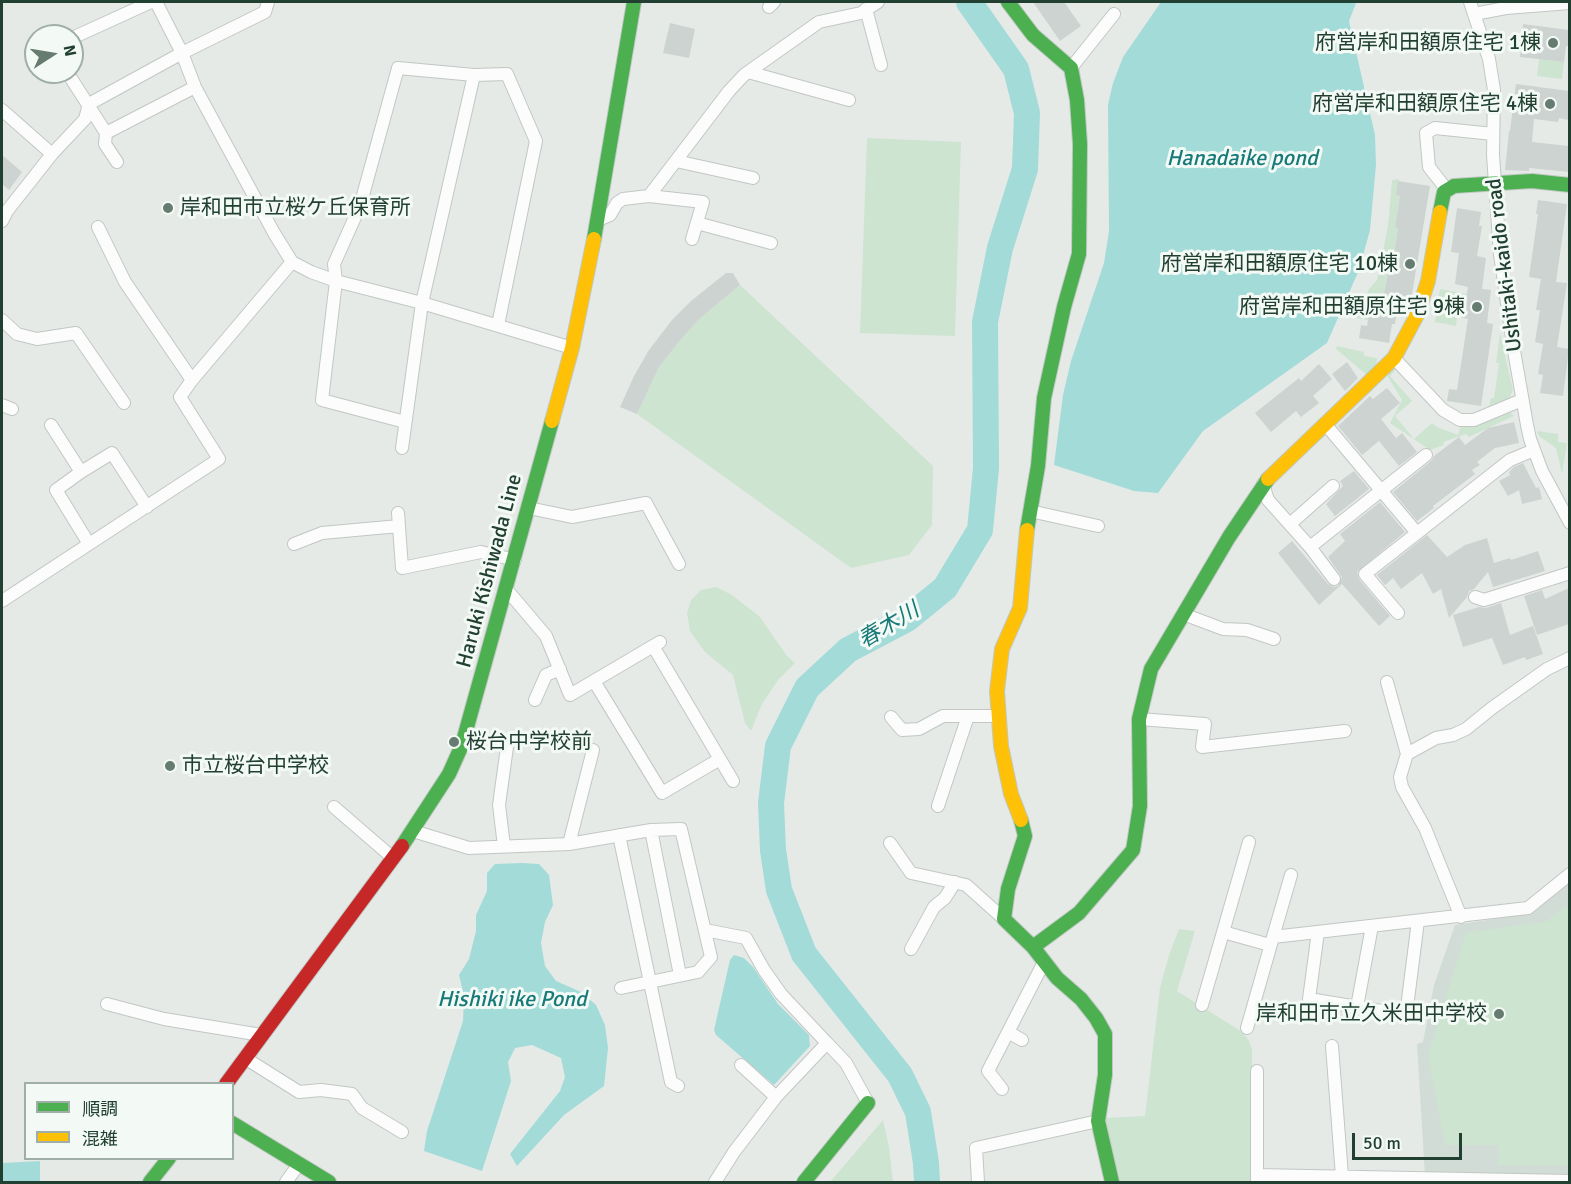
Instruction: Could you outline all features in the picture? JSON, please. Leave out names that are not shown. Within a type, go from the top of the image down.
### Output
[{"type":"street","points":[[84,33],[151,2]]},
{"type":"street","points":[[156,2],[182,53],[195,87],[292,262],[336,281],[422,303],[572,348]]},
{"type":"street","points":[[2,220],[52,154],[85,119],[89,104],[182,53],[265,12],[267,2]]},
{"type":"street","name":"Haruki Kishiwada Line","points":[[227,1082],[412,831],[449,774],[462,745],[507,590],[572,348],[598,220],[634,2]]},
{"type":"street","points":[[649,196],[729,91],[748,72],[819,22],[861,13],[878,2]]},
{"type":"street","points":[[1004,919],[1008,889],[1025,836],[1020,813],[1011,794],[1001,746],[997,691],[1002,649],[1020,608],[1044,398],[1078,254],[1080,144],[1077,100],[1071,68],[1033,35],[1008,2]]},
{"type":"street","points":[[1472,8],[1569,3]]},
{"type":"street","name":"Ushitaki-kaido road","points":[[1472,8],[1489,59],[1494,90],[1495,184],[1506,300],[1522,400],[1530,440],[1542,471],[1569,523]]},
{"type":"street","points":[[866,9],[881,65]]},
{"type":"street","points":[[1071,68],[1114,14]]},
{"type":"street","points":[[405,422],[322,400],[336,281],[334,264],[360,206],[398,68],[474,75],[507,74],[536,141],[498,325]]},
{"type":"street","points":[[748,72],[849,100]]},
{"type":"street","points":[[402,448],[422,303],[474,75]]},
{"type":"street","points":[[75,84],[106,133],[105,144],[117,162]]},
{"type":"street","points":[[106,133],[195,87]]},
{"type":"street","points":[[2,110],[52,154]]},
{"type":"street","points":[[1447,190],[1429,167],[1426,133],[1435,128],[1493,134]]},
{"type":"street","points":[[676,161],[753,178]]},
{"type":"street","points":[[1033,947],[1079,913],[1133,850],[1140,807],[1139,719],[1151,669],[1263,484],[1394,358],[1417,315],[1428,281],[1444,192],[1454,186],[1532,181],[1569,185]]},
{"type":"street","points":[[598,220],[610,215],[617,203],[623,199],[649,196],[702,202],[692,239]]},
{"type":"street","points":[[697,223],[771,243]]},
{"type":"street","points":[[98,227],[124,282],[192,380]]},
{"type":"street","points":[[2,601],[219,459],[180,397],[292,262]]},
{"type":"street","points":[[2,320],[17,334],[37,339],[76,333],[123,403]]},
{"type":"street","points":[[1394,358],[1443,410],[1460,420],[1474,420],[1522,400]]},
{"type":"street","points":[[51,425],[81,472]]},
{"type":"street","points":[[1326,425],[1417,533]]},
{"type":"street","points":[[1398,613],[1365,574],[1510,460],[1534,450]]},
{"type":"street","points":[[89,544],[56,490],[81,472],[112,453],[147,507]]},
{"type":"street","points":[[1310,547],[1426,455]]},
{"type":"street","points":[[1263,484],[1268,500],[1310,547],[1334,579]]},
{"type":"street","points":[[1290,524],[1333,486]]},
{"type":"street","points":[[529,508],[572,517],[646,503],[679,564]]},
{"type":"street","points":[[1030,511],[1098,526]]},
{"type":"street","points":[[398,513],[402,568],[481,552],[515,561]]},
{"type":"street","points":[[294,544],[322,533],[399,526]]},
{"type":"street","points":[[1475,597],[1484,600],[1569,573]]},
{"type":"street","points":[[507,590],[546,636],[570,695],[657,644],[733,781]]},
{"type":"street","points":[[1183,614],[1223,629],[1247,630],[1274,639]]},
{"type":"street","points":[[1407,754],[1436,738],[1453,735],[1466,729],[1547,669],[1569,658]]},
{"type":"street","points":[[535,700],[546,675],[560,669]]},
{"type":"street","points":[[594,681],[662,793],[720,759]]},
{"type":"street","points":[[1388,682],[1407,754],[1400,777],[1402,787],[1425,828],[1461,917]]},
{"type":"street","points":[[891,717],[902,730],[919,729],[943,716],[999,716]]},
{"type":"street","points":[[938,806],[968,716]]},
{"type":"street","points":[[1139,719],[1205,724],[1202,747],[1345,731]]},
{"type":"street","points":[[504,846],[499,805],[507,747]]},
{"type":"street","points":[[569,844],[593,750]]},
{"type":"street","points":[[334,807],[393,858]]},
{"type":"street","points":[[412,831],[470,848],[569,844],[651,830],[681,830],[711,957],[698,972],[621,988]]},
{"type":"street","points":[[651,830],[680,975]]},
{"type":"street","points":[[619,835],[671,1082],[678,1086]]},
{"type":"street","points":[[1202,1005],[1249,842]]},
{"type":"street","points":[[890,843],[911,873],[966,885],[1033,947],[1057,978],[1081,999],[1096,1018],[1105,1034],[1105,1075],[1098,1121],[1112,1182]]},
{"type":"street","points":[[1223,932],[1271,941],[1318,932],[1528,908],[1569,874]]},
{"type":"street","points":[[1247,1028],[1291,875]]},
{"type":"street","points":[[911,949],[934,907],[945,898],[955,882]]},
{"type":"street","points":[[1318,932],[1309,999],[1406,1015],[1418,921]]},
{"type":"street","points":[[1357,1007],[1372,926]]},
{"type":"street","points":[[705,930],[746,938],[764,970],[782,994],[846,1063],[868,1103],[804,1182]]},
{"type":"street","points":[[1002,1089],[988,1071],[1044,962]]},
{"type":"street","points":[[107,1004],[164,1019],[261,1035]]},
{"type":"street","points":[[1008,1032],[1023,1040]]},
{"type":"street","points":[[715,1182],[734,1152],[776,1097],[827,1043]]},
{"type":"street","points":[[1332,1046],[1337,1178]]},
{"type":"street","points":[[245,1058],[299,1092],[321,1090],[352,1094],[362,1108],[402,1132]]},
{"type":"street","points":[[741,1065],[776,1097]]},
{"type":"street","points":[[1257,1071],[1257,1179],[1569,1180]]},
{"type":"street","points":[[978,1182],[976,1148],[1098,1121]]},
{"type":"street","points":[[234,1124],[329,1182]]},
{"type":"street","points":[[150,1182],[167,1160]]},
{"type":"street","points":[[286,1182],[299,1164]]},
{"type":"shaded area","name":"岸和田市立久米田中学校","points":[[1569,882],[1569,1178],[1425,1176],[1417,1044],[1423,1042],[1434,985],[1455,925],[1533,913]]},
{"type":"green space","points":[[1539,59],[1564,62],[1562,79],[1537,76]]},
{"type":"green space","points":[[867,138],[961,142],[955,336],[860,333]]},
{"type":"green space","points":[[1399,179],[1396,195],[1400,196],[1395,227],[1398,228],[1392,267],[1388,267],[1383,298],[1372,296],[1368,320],[1357,318],[1369,289],[1377,280],[1388,226],[1392,180]]},
{"type":"green space","points":[[740,285],[933,466],[932,525],[909,555],[851,568],[637,414],[659,367],[678,343],[698,320]]},
{"type":"green space","points":[[1440,289],[1467,294],[1463,318],[1457,317],[1456,326],[1435,322]]},
{"type":"green space","points":[[1500,333],[1513,390],[1509,399],[1489,407],[1491,398],[1494,398]]},
{"type":"green space","points":[[1337,346],[1364,352],[1364,356],[1377,358],[1376,368],[1368,376],[1336,349]]},
{"type":"green space","points":[[1396,369],[1390,376],[1412,401],[1395,416],[1414,439],[1432,423],[1458,435],[1461,425],[1509,411],[1514,416],[1469,437],[1466,434],[1443,442],[1444,445],[1430,450],[1390,423],[1402,400],[1387,375]]},
{"type":"green space","points":[[1537,431],[1558,434],[1558,442],[1567,443],[1562,474],[1556,448],[1539,436]]},
{"type":"green space","points":[[716,587],[732,595],[760,617],[787,656],[795,663],[778,680],[762,704],[751,731],[745,723],[733,675],[705,652],[690,631],[687,613],[691,600],[701,590]]},
{"type":"green space","name":"岸和田市立久米田中学校","points":[[1566,906],[1570,914],[1569,1165],[1498,1165],[1498,1145],[1445,1145],[1428,1055],[1466,933],[1547,921]]},
{"type":"green space","points":[[1179,929],[1195,931],[1177,991],[1239,1030],[1248,1039],[1252,1049],[1251,1182],[1120,1182],[1105,1118],[1145,1116],[1160,988]]},
{"type":"green space","points":[[883,1120],[893,1182],[830,1182]]},
{"type":"water","name":"Hanadaike pond","points":[[1161,2],[1356,3],[1349,21],[1375,135],[1376,165],[1370,230],[1359,270],[1327,343],[1203,431],[1158,493],[1134,491],[1054,465],[1063,395],[1071,361],[1104,263],[1109,231],[1108,105],[1113,83],[1123,57]]},
{"type":"water","name":"Hishiki ike Pond","points":[[495,864],[539,864],[549,875],[553,905],[545,922],[541,943],[545,966],[556,981],[581,992],[596,1005],[605,1025],[608,1048],[604,1086],[564,1115],[517,1166],[510,1154],[560,1091],[565,1077],[561,1058],[532,1045],[515,1048],[508,1062],[511,1081],[482,1171],[424,1151],[427,1131],[463,1021],[464,996],[459,975],[469,959],[476,931],[476,915],[487,891],[487,873]]},
{"type":"water","points":[[734,955],[744,958],[753,967],[778,1004],[809,1035],[810,1046],[774,1085],[716,1035],[714,1030],[730,960]]},
{"type":"water","points":[[40,1161],[40,1182],[2,1182],[2,1163]]},
{"type":"building","points":[[1033,2],[1064,2],[1081,26],[1060,41]]},
{"type":"building","points":[[670,23],[695,29],[689,58],[663,53]]},
{"type":"building","name":"府営岸和田額原住宅 1棟","points":[[1523,24],[1569,30],[1569,46],[1566,46],[1564,62],[1520,57]]},
{"type":"building","points":[[1516,84],[1569,91],[1569,120],[1559,118],[1558,122],[1534,119],[1532,142],[1569,146],[1569,172],[1529,168],[1529,171],[1505,170]]},
{"type":"building","points":[[2,155],[22,172],[9,190],[2,184]]},
{"type":"building","name":"府営岸和田額原住宅 10棟","points":[[1398,181],[1430,186],[1411,300],[1399,299],[1389,343],[1359,338],[1361,325],[1367,326],[1372,296],[1383,298],[1389,266],[1392,267],[1398,228],[1395,227],[1400,196],[1396,195]]},
{"type":"building","points":[[1538,200],[1567,204],[1556,282],[1567,283],[1557,347],[1569,349],[1563,396],[1540,393],[1543,375],[1538,374],[1543,344],[1535,342],[1540,310],[1536,310],[1541,279],[1529,277]]},
{"type":"building","name":"府営岸和田額原住宅 9棟","points":[[1457,208],[1481,212],[1479,226],[1482,226],[1477,256],[1486,258],[1482,289],[1491,290],[1487,323],[1493,324],[1481,406],[1447,401],[1449,389],[1457,390],[1468,319],[1463,318],[1468,287],[1455,284],[1459,253],[1451,252]]},
{"type":"building","points":[[726,273],[733,273],[740,285],[698,320],[678,343],[659,367],[637,414],[620,407],[649,350],[672,320],[691,301]]},
{"type":"building","points":[[1347,362],[1358,378],[1345,391],[1332,374]]},
{"type":"building","points":[[1319,364],[1332,379],[1313,396],[1319,403],[1301,417],[1296,411],[1271,432],[1255,413],[1299,378],[1301,381]]},
{"type":"building","points":[[1387,388],[1400,403],[1381,419],[1396,438],[1402,433],[1417,452],[1399,466],[1379,441],[1362,455],[1338,426],[1370,396],[1373,399]]},
{"type":"building","points":[[1514,422],[1519,443],[1495,448],[1477,462],[1480,465],[1472,470],[1475,474],[1417,521],[1393,492],[1459,437],[1465,445],[1488,428]]},
{"type":"building","points":[[1523,463],[1536,488],[1539,487],[1542,499],[1522,504],[1519,490],[1508,496],[1499,481],[1510,475],[1509,472],[1514,467]]},
{"type":"building","points":[[1354,471],[1369,489],[1335,516],[1326,504],[1343,486],[1340,481]]},
{"type":"building","points":[[1380,502],[1405,532],[1357,572],[1359,579],[1390,616],[1379,626],[1342,584],[1319,605],[1278,553],[1292,541],[1328,584],[1338,586],[1342,577],[1328,557],[1345,541],[1340,534]]},
{"type":"building","points":[[1427,535],[1447,557],[1465,545],[1487,538],[1494,563],[1538,551],[1545,571],[1493,587],[1488,572],[1474,589],[1469,591],[1467,597],[1449,618],[1441,589],[1433,594],[1422,573],[1401,589],[1393,578],[1385,585],[1377,575]]},
{"type":"building","points":[[1569,588],[1569,624],[1537,635],[1524,596],[1542,590],[1545,599]]},
{"type":"building","points":[[1501,603],[1510,635],[1533,626],[1543,654],[1526,660],[1525,657],[1503,665],[1492,638],[1463,647],[1453,615]]},
{"type":"waterway","name":"春木川","points":[[927,1182],[918,1112],[900,1075],[804,954],[779,890],[773,850],[771,803],[778,746],[807,688],[848,650],[907,619],[945,588],[980,530],[986,468],[985,322],[1000,248],[1025,169],[1027,113],[1016,69],[969,2]]},
{"type":"traffic: fast","points":[[594,239],[634,2]]},
{"type":"traffic: fast","points":[[1008,2],[1033,35],[1071,68],[1077,100],[1080,144],[1079,254],[1064,307],[1044,398],[1038,466],[1027,530]]},
{"type":"traffic: fast","points":[[1440,212],[1444,192],[1454,186],[1532,181],[1570,185]]},
{"type":"traffic: fast","points":[[402,846],[449,774],[462,745],[552,421]]},
{"type":"traffic: fast","points":[[1033,947],[1079,913],[1133,850],[1140,806],[1139,719],[1151,669],[1229,537],[1268,479]]},
{"type":"traffic: fast","points":[[1021,820],[1025,836],[1008,889],[1004,919],[1033,947],[1057,978],[1081,999],[1105,1034],[1105,1075],[1098,1121],[1112,1182]]},
{"type":"traffic: fast","points":[[804,1182],[868,1103]]},
{"type":"traffic: fast","points":[[234,1124],[329,1182]]},
{"type":"traffic: fast","points":[[150,1182],[167,1160]]},
{"type":"traffic: slow","points":[[1268,479],[1394,358],[1417,315],[1428,281],[1440,212]]},
{"type":"traffic: slow","points":[[552,421],[572,348],[594,239]]},
{"type":"traffic: slow","points":[[1021,820],[1011,794],[1001,746],[997,691],[1002,649],[1020,608],[1027,530]]},
{"type":"traffic: jam","points":[[227,1082],[402,846]]},
{"type":"place","name":"府営岸和田額原住宅 1棟","points":[[1553,43]]},
{"type":"place","name":"府営岸和田額原住宅 4棟","points":[[1550,104]]},
{"type":"place","name":"岸和田市立桜ケ丘保育所","points":[[168,208]]},
{"type":"place","name":"府営岸和田額原住宅 10棟","points":[[1410,264]]},
{"type":"place","name":"府営岸和田額原住宅 9棟","points":[[1477,307]]},
{"type":"place","name":"桜台中学校前","points":[[454,742]]},
{"type":"place","name":"市立桜台中学校","points":[[170,766]]},
{"type":"place","name":"岸和田市立久米田中学校","points":[[1499,1014]]}]
